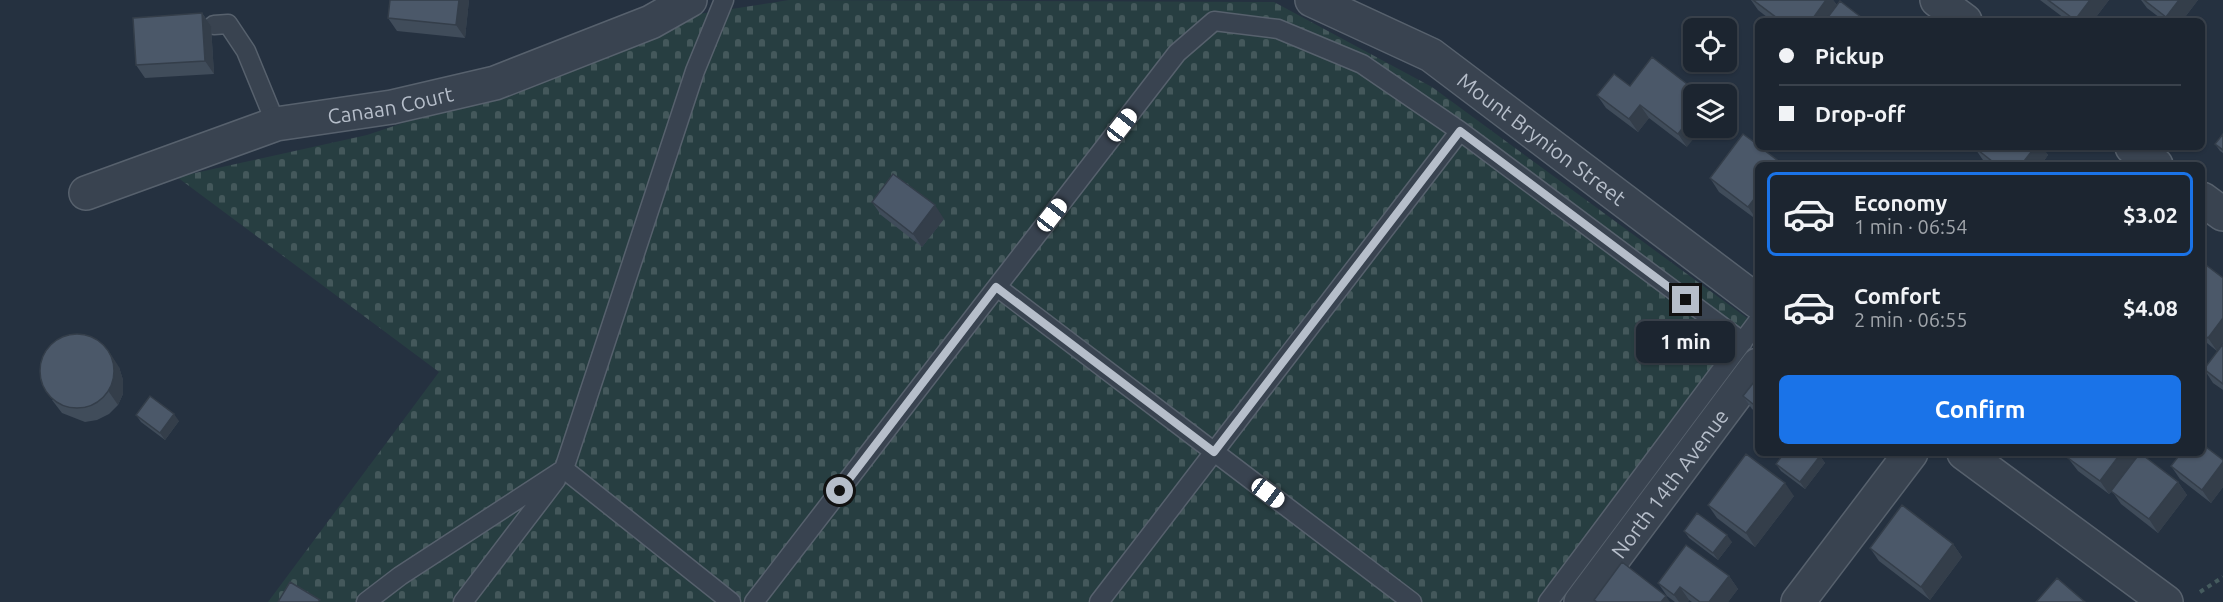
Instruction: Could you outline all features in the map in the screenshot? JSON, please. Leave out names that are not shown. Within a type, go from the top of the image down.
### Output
[{"type":"street","name":"Canaan Court","points":[[86,193],[276,124],[392,107],[495,84],[651,22],[690,0]]},
{"type":"street","name":"Mount Brynion Street","points":[[1312,0],[1431,55],[1755,300]]},
{"type":"street","points":[[1937,0],[1961,18]]},
{"type":"street","points":[[2205,200],[2223,214]]},
{"type":"street","name":"North 14th Avenue","points":[[1581,602],[1750,353]]},
{"type":"street","points":[[1798,602],[1909,456]]},
{"type":"street","points":[[1968,456],[2166,602]]},
{"type":"lane","points":[[463,602],[564,469],[695,71],[724,0]]},
{"type":"lane","points":[[754,602],[1177,53],[1214,21],[1278,29],[1362,64],[1460,131],[1750,353]]},
{"type":"lane","points":[[214,25],[228,24],[246,51],[276,124]]},
{"type":"lane","points":[[1099,602],[1460,131]]},
{"type":"lane","points":[[996,287],[1412,602]]},
{"type":"lane","points":[[1548,602],[1750,353],[1755,333]]},
{"type":"lane","points":[[366,602],[400,576],[564,469]]},
{"type":"lane","points":[[564,469],[731,602]]},
{"type":"path","points":[[2200,592],[2223,577]]},
{"type":"green space","points":[[789,0],[1274,2],[1432,87],[1755,324],[1755,341],[1557,602],[268,602],[439,372],[177,177],[367,135],[523,83],[686,16]]},
{"type":"building","points":[[390,0],[459,0],[456,25],[388,18]]},
{"type":"building","points":[[1753,0],[1826,0],[1813,18],[1777,18]]},
{"type":"building","points":[[2048,0],[2090,0],[2076,18],[2072,18]]},
{"type":"building","points":[[2144,0],[2179,0],[2166,17]]},
{"type":"building","points":[[1840,1],[1862,18],[1827,18]]},
{"type":"building","points":[[202,13],[205,61],[136,65],[133,18]]},
{"type":"building","points":[[1652,57],[1687,84],[1683,84],[1683,127],[1678,134],[1640,105],[1629,119],[1597,95],[1614,74],[1630,86]]},
{"type":"building","points":[[1743,134],[1755,143],[1755,150],[1764,150],[1780,162],[1755,162],[1755,198],[1748,207],[1710,178]]},
{"type":"building","points":[[2223,134],[2223,150],[2215,144]]},
{"type":"building","points":[[1978,150],[2033,150],[2023,162],[1993,162]]},
{"type":"building","points":[[893,174],[935,205],[913,234],[872,202]]},
{"type":"building","points":[[2205,264],[2223,278],[2223,318],[2208,338],[2205,336]]},
{"type":"building","points":[[77,334],[91,337],[103,345],[111,357],[114,371],[111,385],[103,397],[91,405],[77,408],[63,405],[51,397],[43,385],[40,371],[43,357],[51,345],[63,337]]},
{"type":"building","points":[[2223,344],[2223,384],[2205,368]]},
{"type":"building","points":[[1755,381],[1755,406],[1743,396]]},
{"type":"building","points":[[150,396],[174,414],[160,433],[136,415]]},
{"type":"building","points":[[2205,446],[2223,460],[2202,490],[2171,466],[2179,456],[2205,456]]},
{"type":"building","points":[[1746,454],[1785,483],[1746,533],[1708,505]]},
{"type":"building","points":[[1782,456],[1820,456],[1800,482],[1776,464]]},
{"type":"building","points":[[2070,456],[2119,456],[2100,481],[2068,458]]},
{"type":"building","points":[[2138,456],[2144,456],[2178,482],[2149,519],[2111,491]]},
{"type":"building","points":[[1902,505],[1953,544],[1921,587],[1870,548]]},
{"type":"building","points":[[1697,513],[1727,535],[1713,553],[1684,531]]},
{"type":"building","points":[[1686,545],[1729,576],[1709,602],[1700,602],[1680,587],[1674,595],[1658,583]]},
{"type":"building","points":[[1622,562],[1666,596],[1661,602],[1597,602],[1594,600]]},
{"type":"building","points":[[2057,578],[2085,602],[2036,602]]},
{"type":"building","points":[[290,582],[320,600],[318,602],[278,602]]},
{"type":"route","points":[[840,491],[996,287],[1214,452],[1460,131],[1686,300]]}]
